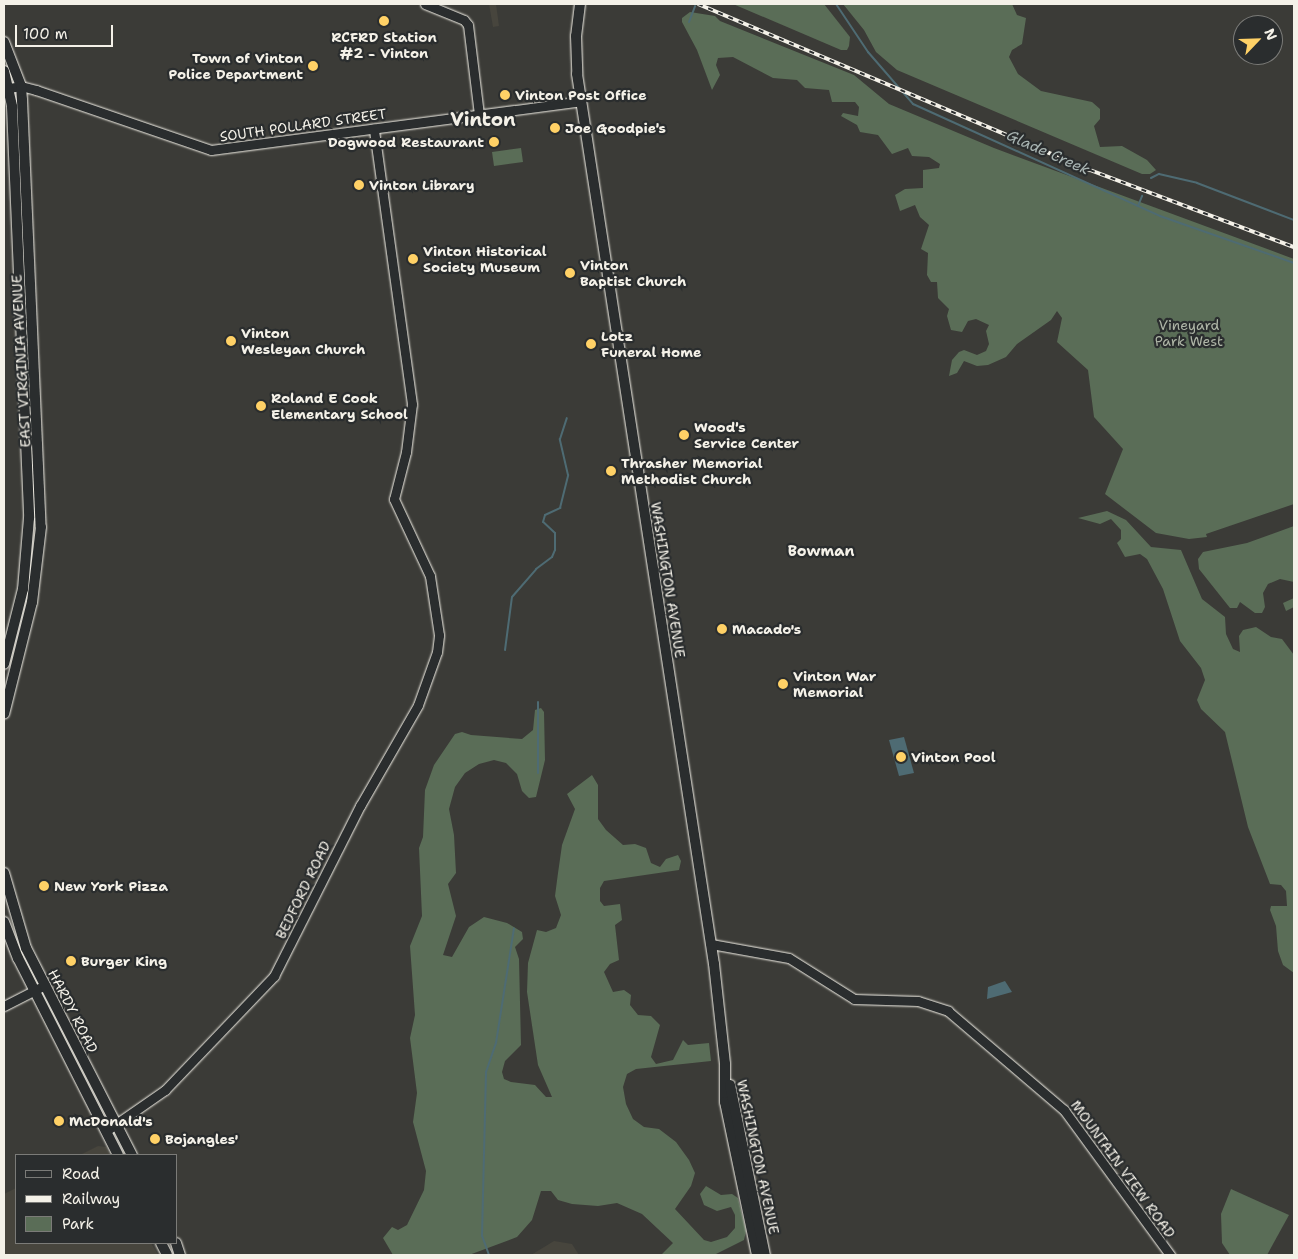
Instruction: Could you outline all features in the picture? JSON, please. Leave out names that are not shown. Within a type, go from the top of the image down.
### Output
[{"type":"main road","name":"WASHINGTON AVENUE","points":[[580,4],[575,54],[581,101],[711,944],[725,1064],[765,1255]]},
{"type":"main road","name":"EAST VIRGINIA AVENUE","points":[[4,42],[21,86],[41,506],[37,576],[4,714]]},
{"type":"main road","name":"EAST VIRGINIA AVENUE","points":[[4,71],[9,88],[30,518],[25,572],[4,664]]},
{"type":"main road","name":"HARDY ROAD","points":[[4,873],[19,929],[45,985],[131,1154]]},
{"type":"main road","name":"HARDY ROAD","points":[[4,922],[34,990],[118,1154]]},
{"type":"main road","name":"WASHINGTON AVENUE","points":[[725,1064],[726,1111],[757,1255]]},
{"type":"street","points":[[425,4],[464,20],[468,25],[479,115]]},
{"type":"street","name":"SOUTH POLLARD STREET","points":[[9,88],[21,86],[205,150],[581,101]]},
{"type":"street","name":"BEDFORD ROAD","points":[[106,1131],[165,1090],[191,1060],[232,1022],[274,976],[385,761],[423,693],[438,652],[439,635],[430,576],[394,499],[406,452],[412,404],[374,129]]},
{"type":"street","name":"MOUNTAIN VIEW ROAD","points":[[711,944],[789,958],[854,999],[918,1001],[948,1012],[1064,1110],[1170,1255]]},
{"type":"street","points":[[4,1006],[45,985]]},
{"type":"shaded area","points":[[489,4],[496,4],[499,26],[493,27]]},
{"type":"shaded area","points":[[98,1146],[106,1147],[110,1154],[82,1154]]},
{"type":"shaded area","points":[[15,1188],[15,1244],[152,1244],[158,1255],[4,1255],[4,1194]]},
{"type":"shaded area","points":[[554,1241],[572,1244],[579,1255],[531,1255]]},
{"type":"green space","points":[[733,4],[824,4],[850,37],[849,46],[847,50],[841,50]]},
{"type":"green space","points":[[843,4],[1012,4],[1017,15],[1026,18],[1022,44],[1012,50],[1009,57],[1018,74],[1041,91],[1092,102],[1100,109],[1100,119],[1094,126],[1100,147],[1122,146],[1147,160],[1156,170],[1150,174],[1142,174],[897,70],[876,52],[864,30]]},
{"type":"green space","name":"Vineyard Park West","points":[[690,12],[715,16],[720,21],[854,75],[889,104],[994,148],[1294,259],[1294,504],[1206,534],[1207,537],[1189,539],[1156,533],[1105,494],[1123,449],[1094,417],[1088,370],[1057,342],[1062,318],[1057,311],[1051,320],[1017,344],[1006,357],[988,365],[977,366],[964,361],[957,373],[949,376],[952,360],[959,352],[964,350],[977,355],[986,351],[989,344],[986,331],[989,325],[976,319],[968,321],[962,332],[951,330],[947,316],[949,309],[938,298],[937,282],[931,282],[927,275],[928,253],[921,249],[929,225],[920,217],[915,205],[900,211],[895,195],[905,189],[923,188],[923,170],[939,168],[940,164],[929,157],[912,156],[908,148],[892,154],[878,135],[860,132],[857,125],[841,116],[843,113],[858,116],[859,107],[855,102],[832,102],[829,90],[805,88],[797,80],[773,78],[733,57],[718,58],[716,65],[720,75],[712,90],[697,50],[682,22],[682,18]]},
{"type":"green space","points":[[521,148],[523,162],[494,166],[492,152]]},
{"type":"green space","points":[[1107,511],[1126,520],[1151,547],[1181,550],[1202,599],[1225,617],[1226,634],[1233,649],[1240,652],[1239,636],[1243,630],[1256,627],[1271,637],[1282,639],[1294,655],[1294,973],[1283,965],[1278,951],[1276,926],[1270,910],[1271,906],[1287,906],[1286,891],[1281,885],[1270,884],[1248,827],[1225,732],[1201,709],[1197,700],[1205,680],[1201,668],[1180,641],[1163,589],[1147,559],[1140,554],[1125,557],[1117,543],[1121,539],[1121,530],[1111,519],[1100,524],[1078,518]]},
{"type":"green space","points":[[1294,526],[1294,582],[1280,579],[1268,584],[1263,593],[1265,607],[1262,613],[1255,613],[1240,602],[1237,608],[1230,608],[1199,569],[1198,559],[1203,552],[1247,543]]},
{"type":"green space","points":[[1294,598],[1294,607],[1286,611],[1283,603]]},
{"type":"green space","points":[[541,708],[544,712],[545,760],[536,797],[529,798],[522,791],[517,774],[506,763],[494,760],[479,764],[465,773],[455,787],[449,809],[454,835],[456,873],[448,884],[456,916],[443,955],[452,957],[469,927],[484,917],[507,923],[522,932],[523,939],[515,947],[519,959],[521,1045],[505,1061],[502,1072],[504,1079],[511,1082],[535,1085],[546,1097],[552,1097],[538,1065],[527,992],[528,963],[537,930],[546,932],[556,928],[561,915],[555,896],[558,873],[562,845],[575,809],[567,794],[592,775],[598,785],[598,819],[606,830],[623,845],[635,844],[646,848],[651,863],[660,867],[666,859],[678,855],[681,861],[679,870],[604,881],[600,888],[600,901],[604,906],[620,904],[622,920],[615,925],[619,960],[610,964],[604,972],[613,992],[624,990],[631,995],[630,1005],[638,1015],[651,1016],[660,1025],[651,1057],[656,1064],[673,1060],[683,1040],[688,1045],[709,1043],[711,1061],[636,1069],[627,1074],[623,1087],[626,1104],[633,1119],[644,1127],[659,1129],[676,1142],[689,1160],[695,1173],[691,1186],[675,1209],[704,1240],[711,1242],[727,1237],[735,1228],[735,1215],[731,1207],[717,1211],[704,1205],[700,1194],[706,1186],[721,1195],[732,1194],[738,1198],[746,1231],[744,1240],[714,1255],[661,1255],[673,1243],[642,1214],[617,1203],[598,1206],[572,1204],[558,1200],[551,1191],[541,1191],[532,1220],[517,1237],[469,1255],[393,1255],[383,1238],[392,1227],[398,1230],[407,1225],[424,1190],[426,1171],[413,1122],[417,1093],[410,1038],[415,1015],[410,946],[422,916],[419,848],[423,837],[425,790],[434,765],[455,734],[462,732],[471,735],[522,739],[533,730],[535,710]]},
{"type":"green space","points":[[1231,1189],[1289,1215],[1267,1255],[1230,1255],[1222,1243],[1221,1214]]},
{"type":"water","name":"Vinton Pool","points":[[904,737],[914,773],[899,776],[889,740]]},
{"type":"water","points":[[1005,981],[1012,992],[987,999],[988,987]]},
{"type":"waterway","name":"Glade Creek","points":[[836,4],[868,52],[913,104],[1160,216],[1294,263]]},
{"type":"waterway","points":[[689,22],[695,6]]},
{"type":"waterway","points":[[1151,178],[1159,174],[1197,183],[1294,220]]},
{"type":"waterway","points":[[1138,206],[1142,196]]},
{"type":"waterway","points":[[505,650],[512,597],[536,569],[552,557],[555,550],[555,533],[543,522],[545,515],[560,508],[568,475],[560,439],[567,418]]},
{"type":"waterway","points":[[538,702],[538,773]]},
{"type":"waterway","points":[[489,1255],[482,1236],[486,1072],[496,1043],[514,928]]},
{"type":"railway","points":[[698,4],[1090,170],[1294,247]]},
{"type":"place","name":"RCFRD Station #2 - Vinton","points":[[384,21]]},
{"type":"place","name":"Town of Vinton Police Department","points":[[313,66]]},
{"type":"place","name":"Vinton Post Office","points":[[505,95]]},
{"type":"place","name":"Joe Goodpie's","points":[[555,128]]},
{"type":"place","name":"Dogwood Restaurant","points":[[494,142]]},
{"type":"place","name":"Vinton Library","points":[[359,185]]},
{"type":"place","name":"Vinton Historical Society Museum","points":[[413,259]]},
{"type":"place","name":"Vinton Baptist Church","points":[[570,273]]},
{"type":"place","name":"Vinton Wesleyan Church","points":[[231,341]]},
{"type":"place","name":"Lotz Funeral Home","points":[[591,344]]},
{"type":"place","name":"Roland E Cook Elementary School","points":[[261,406]]},
{"type":"place","name":"Wood's Service Center","points":[[684,435]]},
{"type":"place","name":"Thrasher Memorial Methodist Church","points":[[611,471]]},
{"type":"place","name":"Macado's","points":[[722,629]]},
{"type":"place","name":"Vinton War Memorial","points":[[783,684]]},
{"type":"place","name":"Vinton Pool","points":[[901,757]]},
{"type":"place","name":"New York Pizza","points":[[44,886]]},
{"type":"place","name":"Burger King","points":[[71,961]]},
{"type":"place","name":"McDonald's","points":[[59,1121]]},
{"type":"place","name":"Bojangles'","points":[[155,1139]]},
{"type":"district","name":"Vinton","points":[[483,120]]},
{"type":"district","name":"Bowman","points":[[821,552]]}]
